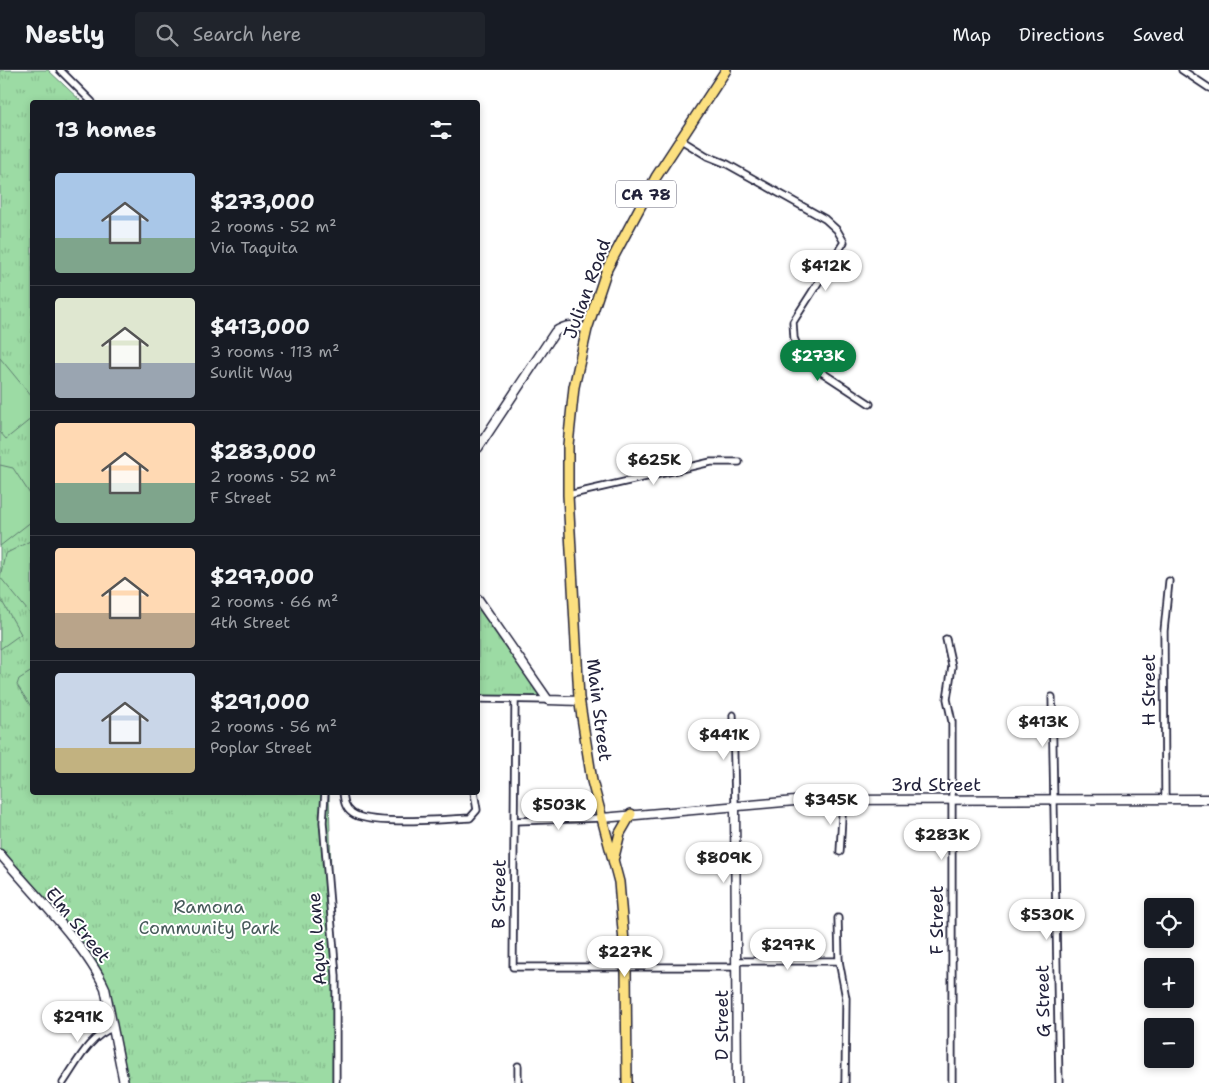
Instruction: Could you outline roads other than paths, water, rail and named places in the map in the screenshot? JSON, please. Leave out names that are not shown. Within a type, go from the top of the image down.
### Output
[{"type":"main road","name":"Julian Road","points":[[570,548],[568,445],[574,387],[587,329],[614,255],[646,195],[726,70]]},
{"type":"main road","name":"Main Street","points":[[570,548],[580,701],[592,781],[619,882],[626,967],[627,1083]]},
{"type":"main road","points":[[613,860],[620,833],[631,814]]},
{"type":"street","points":[[60,70],[90,100]]},
{"type":"street","points":[[1182,70],[1209,88]]},
{"type":"street","points":[[681,140],[825,220],[837,230],[844,242],[793,322],[794,338],[803,360],[870,404]]},
{"type":"street","points":[[480,445],[555,332],[562,327],[573,325],[587,329]]},
{"type":"street","points":[[568,495],[711,462],[739,462]]},
{"type":"street","name":"H Street","points":[[1165,799],[1164,631],[1169,581]]},
{"type":"street","points":[[480,602],[548,700]]},
{"type":"street","name":"F Street","points":[[946,639],[952,666],[947,699],[952,722],[952,1083]]},
{"type":"street","name":"G Street","points":[[1052,697],[1059,1083]]},
{"type":"street","points":[[480,699],[580,701]]},
{"type":"street","name":"B Street","points":[[516,700],[513,967],[626,967]]},
{"type":"street","name":"D Street","points":[[733,715],[737,1083]]},
{"type":"street","name":"Aqua Lane","points":[[325,795],[324,822],[336,976],[336,1083]]},
{"type":"street","points":[[343,795],[345,805],[352,813],[360,817],[411,822],[470,818],[477,810],[474,795]]},
{"type":"street","name":"3rd Street","points":[[515,821],[602,818],[806,800],[1209,799]]},
{"type":"street","points":[[840,852],[843,800]]},
{"type":"street","name":"Elm Street","points":[[0,854],[77,944],[99,976],[105,988],[124,1083]]},
{"type":"street","points":[[838,918],[839,961],[846,998],[845,1083]]},
{"type":"street","points":[[626,967],[839,961]]},
{"type":"street","points":[[63,1083],[90,1044],[101,1032],[113,1028]]},
{"type":"street","points":[[518,1066],[518,1083]]},
{"type":"park label","name":"Ramona Community Park","points":[[209,918]]}]
